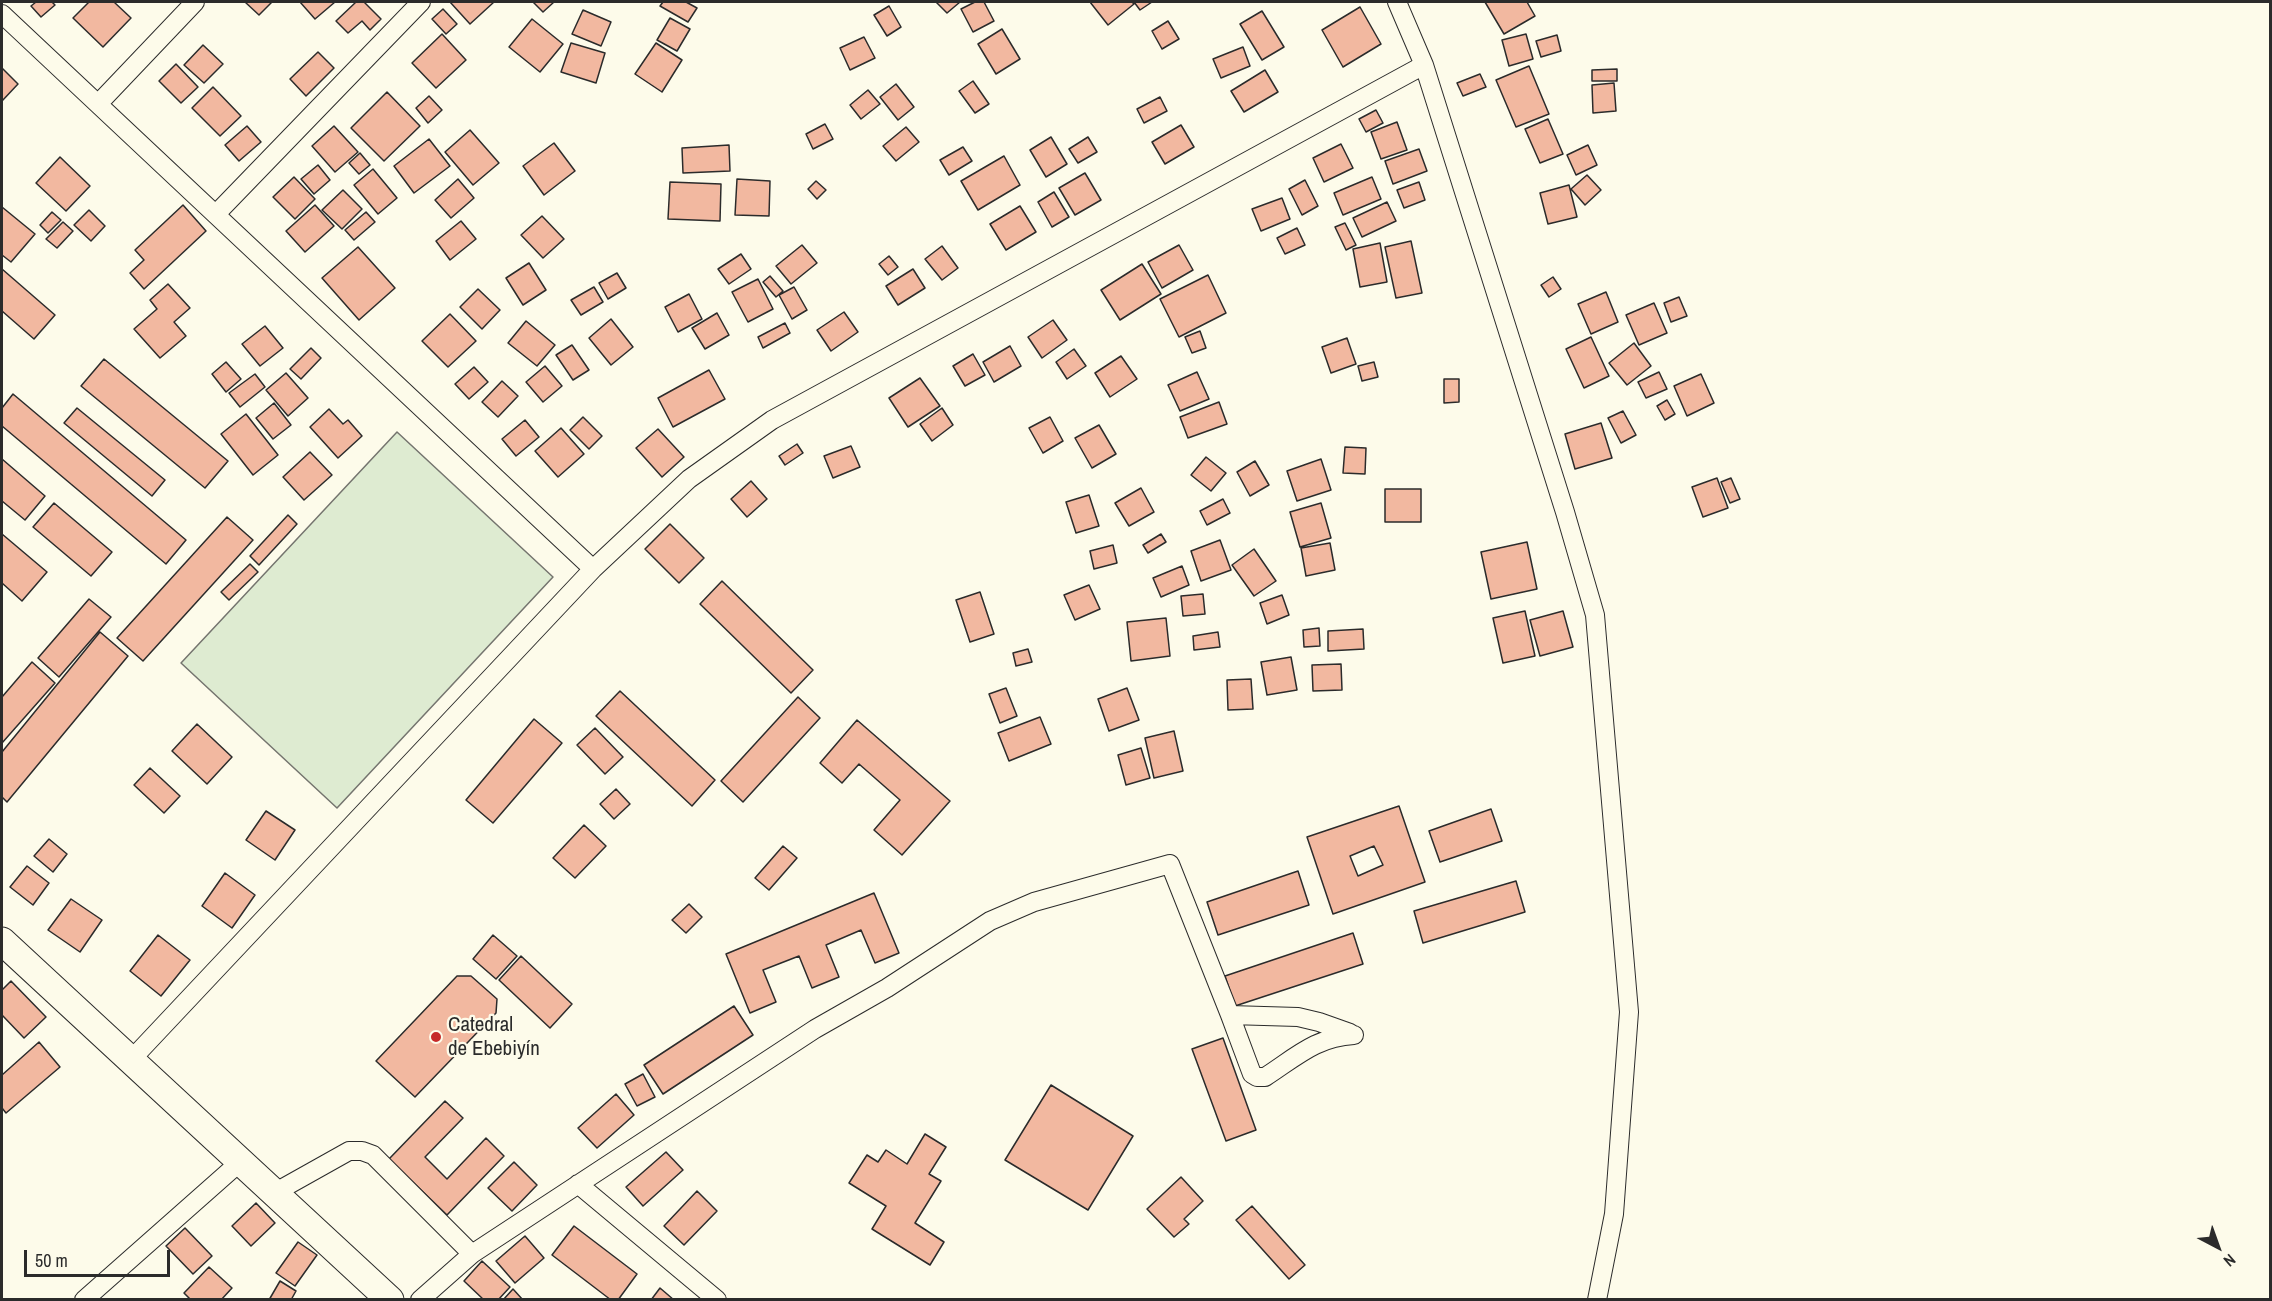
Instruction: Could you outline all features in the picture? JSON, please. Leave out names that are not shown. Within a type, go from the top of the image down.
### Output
[{"type":"main road","points":[[2,941],[390,1299]]},
{"type":"street","points":[[98,104],[195,2]]},
{"type":"street","points":[[216,214],[421,2]]},
{"type":"street","points":[[1397,2],[1424,65],[1565,512],[1595,615],[1629,1012],[1614,1214],[1597,1299]]},
{"type":"street","points":[[2,14],[593,569]]},
{"type":"street","points":[[130,1061],[593,569],[689,479],[772,420],[1424,65]]},
{"type":"street","points":[[420,1299],[472,1254],[815,1029],[887,988],[990,921],[1034,902],[1170,864],[1230,1015],[1248,1069],[1257,1077],[1265,1077],[1320,1041],[1354,1035],[1298,1017],[1230,1015]]},
{"type":"street","points":[[274,1193],[349,1151],[362,1150],[373,1155],[472,1254]]},
{"type":"street","points":[[84,1299],[240,1162]]},
{"type":"street","points":[[578,1184],[717,1299]]},
{"type":"green space","points":[[397,432],[553,577],[337,808],[181,663]]},
{"type":"building","points":[[36,2],[52,2],[55,5],[41,17],[31,6]]},
{"type":"building","points":[[89,2],[114,2],[131,18],[103,47],[73,18]]},
{"type":"building","points":[[245,2],[272,2],[259,15]]},
{"type":"building","points":[[300,2],[335,2],[315,19]]},
{"type":"building","points":[[356,2],[364,2],[381,19],[370,30],[362,21],[348,33],[336,21]]},
{"type":"building","points":[[450,2],[494,2],[470,24]]},
{"type":"building","points":[[533,2],[554,2],[543,12]]},
{"type":"building","points":[[663,2],[686,2],[697,8],[688,22],[660,6]]},
{"type":"building","points":[[936,2],[960,2],[947,13]]},
{"type":"building","points":[[975,2],[984,2],[994,21],[973,32],[961,9]]},
{"type":"building","points":[[1090,2],[1132,2],[1134,4],[1108,25]]},
{"type":"building","points":[[1134,2],[1152,2],[1140,10]]},
{"type":"building","points":[[1485,2],[1527,2],[1535,16],[1504,34]]},
{"type":"building","points":[[889,6],[901,27],[887,36],[874,15]]},
{"type":"building","points":[[1360,7],[1381,44],[1343,67],[1322,30]]},
{"type":"building","points":[[443,9],[457,24],[446,34],[432,19]]},
{"type":"building","points":[[583,10],[611,22],[601,46],[572,34]]},
{"type":"building","points":[[1262,11],[1284,47],[1262,60],[1240,24]]},
{"type":"building","points":[[670,18],[690,29],[677,51],[657,40]]},
{"type":"building","points":[[532,19],[563,44],[540,72],[509,47]]},
{"type":"building","points":[[1168,21],[1179,39],[1162,49],[1152,31]]},
{"type":"building","points":[[1002,29],[1020,59],[996,74],[978,44]]},
{"type":"building","points":[[442,34],[466,60],[436,88],[412,63]]},
{"type":"building","points":[[1526,34],[1533,59],[1509,66],[1502,40]]},
{"type":"building","points":[[1557,35],[1561,51],[1541,57],[1536,41]]},
{"type":"building","points":[[864,37],[875,58],[850,70],[840,48]]},
{"type":"building","points":[[571,43],[605,53],[596,83],[561,72]]},
{"type":"building","points":[[656,43],[682,60],[662,92],[635,74]]},
{"type":"building","points":[[203,45],[223,64],[204,83],[184,65]]},
{"type":"building","points":[[1243,47],[1250,66],[1221,78],[1213,59]]},
{"type":"building","points":[[318,52],[334,68],[306,96],[290,79]]},
{"type":"building","points":[[176,64],[198,87],[181,103],[159,81]]},
{"type":"building","points":[[1529,66],[1549,114],[1516,127],[1496,80]]},
{"type":"building","points":[[2,68],[18,84],[2,101]]},
{"type":"building","points":[[1617,69],[1617,81],[1592,81],[1592,70]]},
{"type":"building","points":[[1265,70],[1278,92],[1244,112],[1231,91]]},
{"type":"building","points":[[1480,74],[1486,87],[1463,96],[1457,83]]},
{"type":"building","points":[[973,81],[989,104],[975,113],[959,91]]},
{"type":"building","points":[[1614,83],[1616,111],[1593,113],[1592,85]]},
{"type":"building","points":[[896,84],[914,107],[898,120],[880,97]]},
{"type":"building","points":[[213,87],[241,116],[220,136],[192,108]]},
{"type":"building","points":[[868,90],[880,104],[861,119],[850,105]]},
{"type":"building","points":[[387,92],[420,126],[384,161],[351,128]]},
{"type":"building","points":[[429,96],[442,110],[428,123],[416,108]]},
{"type":"building","points":[[1160,97],[1167,111],[1144,123],[1137,109]]},
{"type":"building","points":[[1376,110],[1383,123],[1366,132],[1359,119]]},
{"type":"building","points":[[1548,119],[1563,154],[1540,163],[1525,129]]},
{"type":"building","points":[[1397,122],[1407,150],[1381,159],[1371,132]]},
{"type":"building","points":[[825,124],[833,139],[813,149],[806,134]]},
{"type":"building","points":[[1181,125],[1194,147],[1165,164],[1152,142]]},
{"type":"building","points":[[247,126],[261,142],[239,161],[225,145]]},
{"type":"building","points":[[334,126],[358,152],[335,172],[312,146]]},
{"type":"building","points":[[906,127],[919,142],[896,161],[883,146]]},
{"type":"building","points":[[470,130],[499,163],[473,185],[445,152]]},
{"type":"building","points":[[1051,137],[1067,164],[1046,177],[1030,150]]},
{"type":"building","points":[[1088,137],[1097,152],[1078,163],[1069,149]]},
{"type":"building","points":[[429,139],[450,166],[414,193],[394,166]]},
{"type":"building","points":[[554,143],[575,171],[544,195],[523,166]]},
{"type":"building","points":[[1341,144],[1353,168],[1324,182],[1313,158]]},
{"type":"building","points":[[729,145],[730,171],[683,173],[682,148]]},
{"type":"building","points":[[1588,145],[1597,165],[1576,175],[1567,155]]},
{"type":"building","points":[[963,147],[972,161],[949,175],[940,160]]},
{"type":"building","points":[[1419,149],[1427,171],[1393,184],[1385,161]]},
{"type":"building","points":[[360,153],[370,165],[359,174],[349,163]]},
{"type":"building","points":[[1004,156],[1020,185],[978,210],[961,181]]},
{"type":"building","points":[[60,157],[90,186],[66,211],[36,183]]},
{"type":"building","points":[[318,165],[330,180],[314,194],[301,179]]},
{"type":"building","points":[[373,169],[397,198],[378,214],[354,185]]},
{"type":"building","points":[[1085,173],[1101,200],[1075,215],[1059,188]]},
{"type":"building","points":[[1587,175],[1601,190],[1585,205],[1571,189]]},
{"type":"building","points":[[294,177],[315,199],[295,219],[273,197]]},
{"type":"building","points":[[1372,177],[1381,199],[1343,215],[1334,193]]},
{"type":"building","points":[[458,179],[474,198],[451,218],[435,200]]},
{"type":"building","points":[[737,179],[770,181],[769,216],[735,215]]},
{"type":"building","points":[[1305,180],[1318,206],[1302,215],[1289,189]]},
{"type":"building","points":[[816,181],[826,190],[817,199],[808,189]]},
{"type":"building","points":[[670,182],[721,184],[720,221],[668,219]]},
{"type":"building","points":[[1419,182],[1425,200],[1404,208],[1397,190]]},
{"type":"building","points":[[1569,185],[1577,217],[1548,224],[1540,193]]},
{"type":"building","points":[[343,190],[362,209],[342,229],[322,210]]},
{"type":"building","points":[[1054,192],[1069,217],[1052,227],[1038,202]]},
{"type":"building","points":[[1282,198],[1290,219],[1261,231],[1252,209]]},
{"type":"building","points":[[1387,202],[1396,221],[1362,237],[1353,218]]},
{"type":"building","points":[[183,205],[206,231],[144,289],[130,273],[144,260],[135,250]]},
{"type":"building","points":[[315,205],[334,226],[305,252],[286,231]]},
{"type":"building","points":[[1020,206],[1036,232],[1006,250],[990,224]]},
{"type":"building","points":[[2,207],[35,234],[11,262],[2,255]]},
{"type":"building","points":[[89,210],[105,226],[91,241],[74,225]]},
{"type":"building","points":[[52,212],[61,220],[48,233],[40,225]]},
{"type":"building","points":[[366,212],[375,222],[354,240],[345,230]]},
{"type":"building","points":[[542,216],[564,239],[543,258],[521,235]]},
{"type":"building","points":[[461,221],[476,239],[450,260],[436,241]]},
{"type":"building","points":[[63,222],[73,231],[57,248],[46,239]]},
{"type":"building","points":[[1345,223],[1356,245],[1346,250],[1335,227]]},
{"type":"building","points":[[1297,228],[1305,245],[1285,254],[1277,238]]},
{"type":"building","points":[[1411,241],[1422,293],[1396,298],[1385,247]]},
{"type":"building","points":[[1380,243],[1387,282],[1360,287],[1353,249]]},
{"type":"building","points":[[802,245],[817,263],[791,284],[776,266]]},
{"type":"building","points":[[1179,245],[1193,270],[1162,288],[1148,262]]},
{"type":"building","points":[[942,246],[958,268],[942,280],[925,259]]},
{"type":"building","points":[[358,247],[395,288],[359,320],[322,278]]},
{"type":"building","points":[[741,254],[751,269],[729,284],[718,269]]},
{"type":"building","points":[[889,256],[898,267],[888,275],[879,264]]},
{"type":"building","points":[[529,263],[546,290],[523,305],[506,278]]},
{"type":"building","points":[[1142,264],[1161,294],[1120,320],[1101,290]]},
{"type":"building","points":[[2,269],[55,315],[34,339],[2,311]]},
{"type":"building","points":[[913,269],[925,288],[898,305],[886,286]]},
{"type":"building","points":[[617,273],[626,288],[608,299],[599,283]]},
{"type":"building","points":[[1208,275],[1226,313],[1179,337],[1160,299]]},
{"type":"building","points":[[770,276],[783,291],[776,297],[763,282]]},
{"type":"building","points":[[1553,277],[1561,289],[1549,297],[1541,285]]},
{"type":"building","points":[[758,279],[773,309],[748,322],[732,292]]},
{"type":"building","points":[[168,284],[190,308],[174,322],[186,336],[160,358],[134,329],[157,309],[150,300]]},
{"type":"building","points":[[594,287],[603,302],[581,315],[571,300]]},
{"type":"building","points":[[794,287],[807,310],[792,319],[779,295]]},
{"type":"building","points":[[478,289],[500,310],[482,329],[460,307]]},
{"type":"building","points":[[1606,292],[1618,322],[1591,334],[1578,304]]},
{"type":"building","points":[[689,294],[702,319],[678,332],[665,307]]},
{"type":"building","points":[[1679,297],[1687,316],[1671,322],[1664,303]]},
{"type":"building","points":[[1654,303],[1667,333],[1639,345],[1626,315]]},
{"type":"building","points":[[844,312],[858,332],[831,351],[817,330]]},
{"type":"building","points":[[717,313],[729,335],[705,349],[692,328]]},
{"type":"building","points":[[450,314],[476,341],[448,367],[422,341]]},
{"type":"building","points":[[611,319],[633,347],[611,365],[589,338]]},
{"type":"building","points":[[1053,320],[1067,340],[1042,358],[1028,337]]},
{"type":"building","points":[[526,321],[555,345],[537,366],[508,343]]},
{"type":"building","points":[[785,323],[790,333],[763,348],[758,337]]},
{"type":"building","points":[[265,326],[283,348],[260,366],[242,344]]},
{"type":"building","points":[[1200,331],[1206,348],[1192,353],[1185,337]]},
{"type":"building","points":[[1591,337],[1609,376],[1584,388],[1566,349]]},
{"type":"building","points":[[1347,338],[1356,364],[1331,373],[1322,347]]},
{"type":"building","points":[[1634,343],[1651,366],[1627,385],[1609,363]]},
{"type":"building","points":[[572,345],[589,370],[573,380],[556,355]]},
{"type":"building","points":[[1010,346],[1021,366],[994,382],[983,362]]},
{"type":"building","points":[[311,348],[321,358],[301,379],[290,369]]},
{"type":"building","points":[[1074,349],[1086,366],[1067,379],[1056,362]]},
{"type":"building","points":[[973,354],[985,375],[965,386],[953,366]]},
{"type":"building","points":[[1121,356],[1137,379],[1110,397],[1095,373]]},
{"type":"building","points":[[104,359],[228,461],[205,488],[81,386]]},
{"type":"building","points":[[226,362],[241,379],[226,392],[212,374]]},
{"type":"building","points":[[1374,362],[1378,377],[1362,381],[1358,366]]},
{"type":"building","points":[[545,366],[562,386],[543,402],[526,382]]},
{"type":"building","points":[[474,367],[488,382],[469,399],[455,384]]},
{"type":"building","points":[[709,370],[725,399],[673,427],[658,398]]},
{"type":"building","points":[[1197,372],[1209,399],[1180,411],[1168,385]]},
{"type":"building","points":[[1659,372],[1667,389],[1646,398],[1638,382]]},
{"type":"building","points":[[286,373],[308,398],[288,416],[266,390]]},
{"type":"building","points":[[255,374],[265,387],[240,407],[229,393]]},
{"type":"building","points":[[1701,374],[1714,403],[1687,416],[1674,386]]},
{"type":"building","points":[[920,378],[940,406],[908,427],[889,398]]},
{"type":"building","points":[[1444,379],[1459,379],[1459,402],[1444,403]]},
{"type":"building","points":[[502,381],[518,396],[498,417],[482,402]]},
{"type":"building","points":[[13,394],[186,540],[166,564],[2,426],[2,408]]},
{"type":"building","points":[[1667,400],[1675,414],[1665,420],[1657,406]]},
{"type":"building","points":[[1219,402],[1227,424],[1188,438],[1180,417]]},
{"type":"building","points":[[274,403],[291,425],[273,439],[256,418]]},
{"type":"building","points":[[77,408],[165,480],[152,496],[64,423]]},
{"type":"building","points":[[942,408],[953,425],[932,441],[920,424]]},
{"type":"building","points":[[329,409],[343,424],[348,420],[362,436],[338,458],[310,427]]},
{"type":"building","points":[[1623,411],[1636,435],[1621,443],[1608,418]]},
{"type":"building","points":[[246,414],[278,455],[253,475],[221,434]]},
{"type":"building","points":[[583,417],[602,436],[589,449],[570,430]]},
{"type":"building","points":[[1050,417],[1063,441],[1043,453],[1029,428]]},
{"type":"building","points":[[525,420],[539,437],[516,456],[502,439]]},
{"type":"building","points":[[1601,423],[1612,458],[1575,469],[1565,434]]},
{"type":"building","points":[[1099,425],[1116,454],[1092,468],[1075,438]]},
{"type":"building","points":[[561,428],[584,454],[558,477],[535,451]]},
{"type":"building","points":[[658,429],[684,457],[662,477],[636,448]]},
{"type":"building","points":[[797,444],[803,453],[785,465],[779,456]]},
{"type":"building","points":[[851,446],[860,467],[833,478],[824,456]]},
{"type":"building","points":[[1345,447],[1366,448],[1365,474],[1343,473]]},
{"type":"building","points":[[310,452],[332,475],[304,500],[283,477]]},
{"type":"building","points":[[1206,457],[1226,473],[1211,491],[1191,475]]},
{"type":"building","points":[[2,459],[45,496],[25,520],[2,501]]},
{"type":"building","points":[[1321,459],[1331,490],[1297,501],[1287,471]]},
{"type":"building","points":[[1255,461],[1269,485],[1250,496],[1237,472]]},
{"type":"building","points":[[1717,478],[1728,508],[1703,517],[1692,487]]},
{"type":"building","points":[[1731,478],[1740,499],[1730,503],[1721,482]]},
{"type":"building","points":[[751,481],[767,499],[747,517],[731,499]]},
{"type":"building","points":[[1141,488],[1154,512],[1129,526],[1115,503]]},
{"type":"building","points":[[1385,489],[1421,489],[1421,522],[1385,522]]},
{"type":"building","points":[[1089,495],[1099,526],[1076,533],[1066,502]]},
{"type":"building","points":[[1223,499],[1230,513],[1207,525],[1200,511]]},
{"type":"building","points":[[54,503],[112,552],[91,576],[33,527]]},
{"type":"building","points":[[1321,503],[1331,538],[1300,547],[1290,512]]},
{"type":"building","points":[[288,515],[297,524],[259,565],[250,556]]},
{"type":"building","points":[[227,517],[253,540],[143,661],[117,638]]},
{"type":"building","points":[[670,524],[704,558],[679,583],[645,549]]},
{"type":"building","points":[[2,534],[47,572],[22,601],[2,583]]},
{"type":"building","points":[[1161,534],[1166,542],[1148,553],[1143,545]]},
{"type":"building","points":[[1220,540],[1231,570],[1201,581],[1191,551]]},
{"type":"building","points":[[1527,542],[1537,589],[1491,599],[1481,552]]},
{"type":"building","points":[[1330,543],[1335,570],[1306,576],[1301,548]]},
{"type":"building","points":[[1113,545],[1117,563],[1094,569],[1090,551]]},
{"type":"building","points":[[1254,549],[1276,581],[1254,596],[1232,565]]},
{"type":"building","points":[[250,564],[258,572],[229,600],[221,592]]},
{"type":"building","points":[[1182,566],[1189,585],[1161,597],[1153,578]]},
{"type":"building","points":[[722,581],[813,670],[791,693],[700,604]]},
{"type":"building","points":[[1089,585],[1100,609],[1075,620],[1064,595]]},
{"type":"building","points":[[980,592],[994,634],[970,642],[956,600]]},
{"type":"building","points":[[1203,594],[1205,614],[1183,616],[1181,596]]},
{"type":"building","points":[[1282,595],[1289,615],[1267,624],[1260,603]]},
{"type":"building","points":[[89,599],[111,617],[59,677],[38,658]]},
{"type":"building","points":[[1525,611],[1535,656],[1503,663],[1493,618]]},
{"type":"building","points":[[1563,611],[1573,647],[1540,656],[1530,620]]},
{"type":"building","points":[[1166,618],[1170,656],[1131,661],[1127,622]]},
{"type":"building","points":[[1319,628],[1320,646],[1304,647],[1303,630]]},
{"type":"building","points":[[1363,629],[1364,649],[1328,651],[1328,631]]},
{"type":"building","points":[[100,632],[128,656],[7,802],[2,797],[2,752]]},
{"type":"building","points":[[1218,632],[1220,647],[1194,650],[1193,636]]},
{"type":"building","points":[[1028,649],[1032,662],[1016,666],[1013,653]]},
{"type":"building","points":[[1291,657],[1297,690],[1267,695],[1261,662]]},
{"type":"building","points":[[32,662],[55,683],[2,743],[2,697]]},
{"type":"building","points":[[1341,664],[1342,690],[1313,691],[1312,665]]},
{"type":"building","points":[[1251,679],[1253,709],[1228,710],[1227,680]]},
{"type":"building","points":[[1006,688],[1017,716],[1000,723],[989,694]]},
{"type":"building","points":[[1127,688],[1139,720],[1109,731],[1098,699]]},
{"type":"building","points":[[620,691],[715,780],[692,806],[596,716]]},
{"type":"building","points":[[798,697],[820,718],[743,802],[721,781]]},
{"type":"building","points":[[1040,717],[1051,744],[1009,761],[998,733]]},
{"type":"building","points":[[534,719],[562,743],[493,823],[466,800]]},
{"type":"building","points":[[857,720],[950,801],[902,855],[874,830],[900,800],[859,764],[842,783],[820,763]]},
{"type":"building","points":[[197,724],[232,757],[207,784],[172,751]]},
{"type":"building","points":[[595,728],[623,757],[605,774],[577,745]]},
{"type":"building","points":[[1174,731],[1183,771],[1154,778],[1145,738]]},
{"type":"building","points":[[1141,748],[1150,778],[1126,785],[1118,755]]},
{"type":"building","points":[[150,768],[180,796],[164,813],[134,785]]},
{"type":"building","points":[[616,789],[630,804],[614,819],[600,804]]},
{"type":"building","points":[[1399,806],[1425,882],[1333,914],[1307,837]],"holes":[[[1374,846],[1383,865],[1358,876],[1350,856]]]},
{"type":"building","points":[[1491,809],[1502,841],[1440,862],[1429,831]]},
{"type":"building","points":[[266,811],[295,830],[275,860],[246,840]]},
{"type":"building","points":[[584,825],[606,846],[575,878],[553,858]]},
{"type":"building","points":[[49,839],[67,854],[53,872],[34,856]]},
{"type":"building","points":[[783,846],[797,858],[769,890],[755,878]]},
{"type":"building","points":[[27,866],[49,883],[33,905],[10,887]]},
{"type":"building","points":[[1298,871],[1309,905],[1218,935],[1207,902]]},
{"type":"building","points":[[225,873],[255,895],[232,928],[202,906]]},
{"type":"building","points":[[1516,881],[1525,912],[1423,943],[1414,911]]},
{"type":"building","points":[[874,893],[899,953],[875,963],[861,930],[826,945],[839,977],[812,988],[799,956],[763,970],[776,1002],[750,1013],[726,954]]},
{"type":"building","points":[[71,899],[102,920],[80,952],[48,930]]},
{"type":"building","points":[[689,904],[702,917],[686,933],[672,920]]},
{"type":"building","points":[[1353,933],[1363,964],[1235,1006],[1225,976]]},
{"type":"building","points":[[158,935],[190,960],[161,996],[130,971]]},
{"type":"building","points":[[493,935],[517,956],[496,979],[473,959]]},
{"type":"building","points":[[521,956],[572,1004],[550,1028],[499,980]]},
{"type":"building","name":"Catedral de Ebebiyín","points":[[457,976],[471,976],[497,999],[496,1013],[415,1097],[376,1061]]},
{"type":"building","points":[[11,981],[46,1017],[24,1038],[2,1015],[2,990]]},
{"type":"building","points":[[734,1006],[753,1035],[663,1094],[644,1065]]},
{"type":"building","points":[[1223,1038],[1256,1130],[1226,1141],[1192,1049]]},
{"type":"building","points":[[39,1042],[60,1067],[6,1113],[2,1108],[2,1075]]},
{"type":"building","points":[[643,1074],[655,1097],[637,1106],[625,1084]]},
{"type":"building","points":[[1051,1085],[1133,1136],[1088,1210],[1005,1160]]},
{"type":"building","points":[[616,1094],[634,1115],[597,1148],[578,1128]]},
{"type":"building","points":[[445,1101],[463,1118],[425,1157],[447,1179],[486,1138],[504,1156],[447,1215],[389,1159]]},
{"type":"building","points":[[925,1134],[946,1147],[929,1174],[941,1181],[915,1223],[944,1242],[930,1265],[872,1229],[886,1206],[849,1183],[867,1155],[878,1162],[886,1150],[907,1164]]},
{"type":"building","points":[[666,1152],[683,1170],[643,1206],[626,1187]]},
{"type":"building","points":[[514,1162],[537,1185],[512,1211],[488,1188]]},
{"type":"building","points":[[1181,1177],[1203,1201],[1184,1219],[1189,1224],[1174,1237],[1147,1209]]},
{"type":"building","points":[[697,1191],[717,1211],[684,1245],[664,1226]]},
{"type":"building","points":[[256,1203],[275,1223],[251,1246],[232,1226]]},
{"type":"building","points":[[1252,1206],[1305,1265],[1289,1279],[1236,1220]]},
{"type":"building","points":[[574,1226],[637,1274],[618,1300],[611,1300],[552,1255]]},
{"type":"building","points":[[185,1228],[212,1256],[193,1274],[166,1246]]},
{"type":"building","points":[[525,1236],[544,1258],[515,1283],[496,1261]]},
{"type":"building","points":[[298,1242],[317,1255],[295,1286],[276,1273]]},
{"type":"building","points":[[482,1261],[510,1287],[498,1300],[484,1300],[464,1281]]},
{"type":"building","points":[[209,1267],[232,1288],[221,1300],[191,1300],[184,1293]]},
{"type":"building","points":[[280,1281],[296,1291],[291,1300],[269,1300]]},
{"type":"building","points":[[660,1288],[674,1300],[651,1300]]},
{"type":"building","points":[[513,1289],[523,1300],[503,1300]]},
{"type":"place","name":"Catedral de Ebebiyín","points":[[436,1037]]}]
